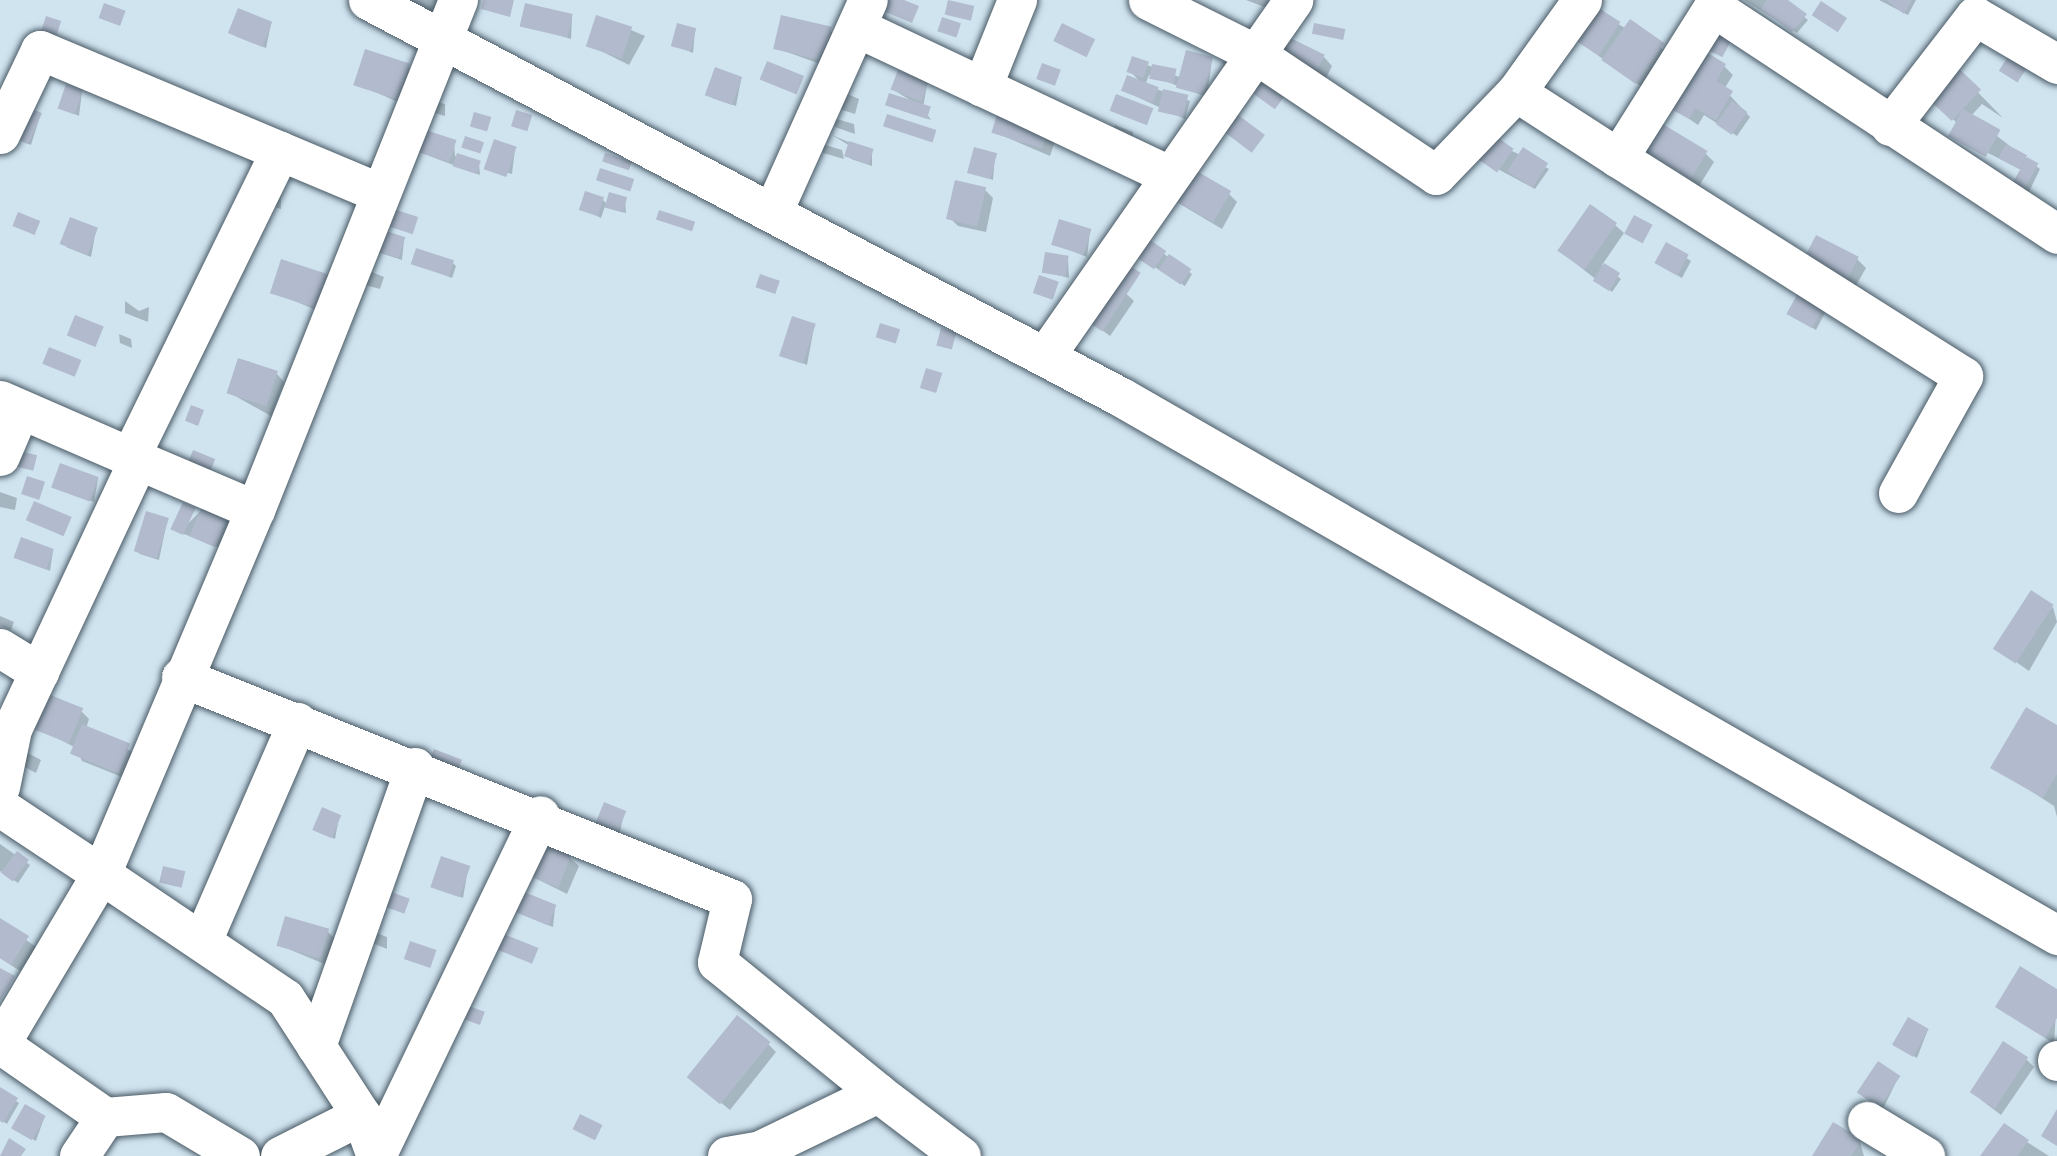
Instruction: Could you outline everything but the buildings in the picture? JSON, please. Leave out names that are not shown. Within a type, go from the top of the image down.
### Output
[{"type":"street","points":[[368,0],[450,17],[773,211],[1045,356],[2057,934]]},
{"type":"street","points":[[982,86],[1017,0]]},
{"type":"street","points":[[1149,0],[1254,53],[1436,175],[1516,92],[1582,0]]},
{"type":"street","points":[[1045,356],[1294,0]]},
{"type":"street","points":[[1618,158],[1715,3],[1890,126],[2057,234]]},
{"type":"street","points":[[773,211],[862,14],[982,86],[1168,174]]},
{"type":"street","points":[[1890,126],[1976,16],[2057,64]]},
{"type":"street","points":[[240,1156],[166,1112],[105,1117],[0,1044],[101,874],[255,510],[450,17]]},
{"type":"street","points":[[0,134],[40,50],[378,192]]},
{"type":"street","points":[[1516,92],[1963,376],[1898,493]]},
{"type":"street","points":[[0,787],[12,729],[280,151]]},
{"type":"street","points":[[0,456],[10,405],[255,510]]},
{"type":"street","points":[[0,648],[39,672]]},
{"type":"street","points":[[181,677],[539,815],[732,899],[717,962],[962,1156]]},
{"type":"street","points":[[202,941],[297,722]]},
{"type":"street","points":[[316,1046],[415,767]]},
{"type":"street","points":[[0,807],[285,998],[361,1115],[376,1156],[539,815]]},
{"type":"street","points":[[727,1156],[760,1150],[878,1093]]},
{"type":"street","points":[[280,1156],[361,1115]]},
{"type":"street","points":[[79,1156],[105,1117]]},
{"type":"street","points":[[1867,1121],[1925,1156]]}]
